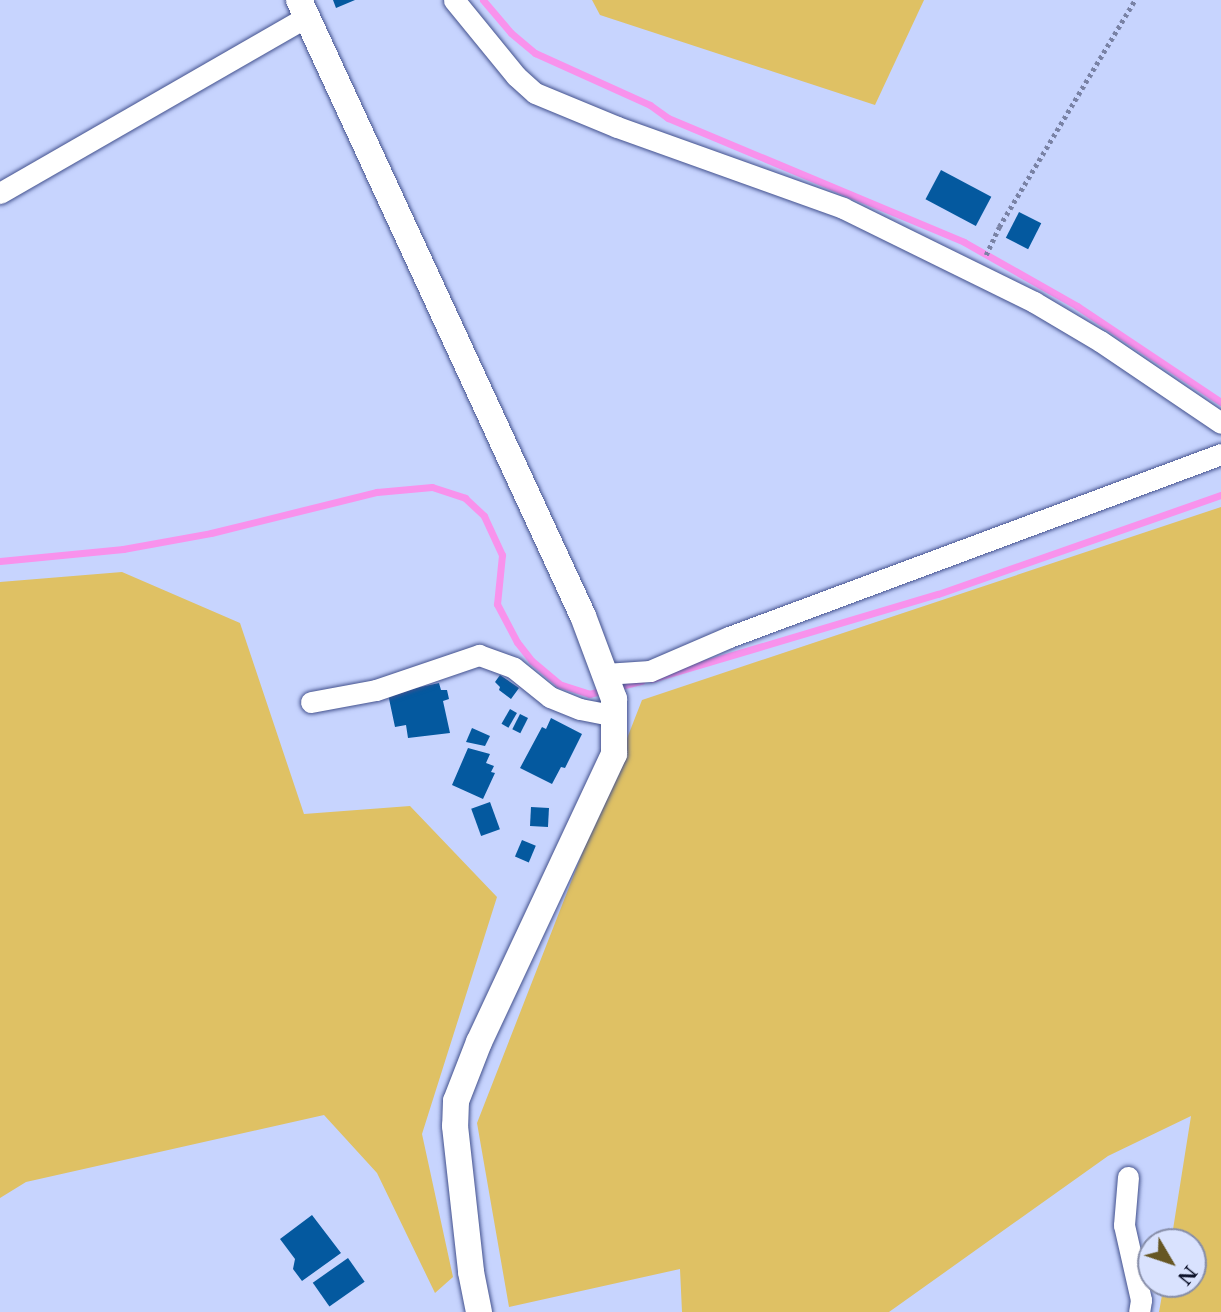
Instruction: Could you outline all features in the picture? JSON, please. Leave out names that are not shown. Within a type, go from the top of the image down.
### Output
[{"type":"street","points":[[454,0],[516,76],[535,93],[605,123],[843,208],[1034,302],[1100,341],[1221,423]]},
{"type":"street","points":[[0,193],[302,9],[583,616],[614,699],[614,754],[479,1042],[456,1101],[455,1126],[471,1272],[479,1312]]},
{"type":"street","points":[[605,674],[650,671],[729,637],[1221,454]]},
{"type":"street","points":[[311,702],[376,690],[479,654],[514,668],[537,688],[564,703],[615,716]]},
{"type":"street","points":[[1128,1177],[1124,1224],[1141,1300],[1139,1312]]},
{"type":"path","points":[[990,245],[1135,0]]},
{"type":"shaded area","points":[[592,0],[924,0],[875,105],[600,15]]},
{"type":"shaded area","points":[[1221,507],[1221,1312],[1159,1312],[1162,1298],[1207,1298],[1207,1228],[1173,1228],[1191,1116],[1108,1156],[889,1312],[682,1312],[680,1269],[509,1307],[477,1123],[642,700]]},
{"type":"shaded area","points":[[122,572],[240,623],[304,814],[410,806],[497,897],[422,1134],[453,1277],[435,1293],[377,1173],[324,1115],[26,1182],[0,1198],[0,582]]},
{"type":"building","points":[[333,0],[355,0],[336,8]]},
{"type":"building","points":[[941,170],[991,197],[976,226],[926,199]]},
{"type":"building","points":[[1019,212],[1041,223],[1028,249],[1006,238]]},
{"type":"building","points":[[500,675],[519,688],[511,699],[499,690],[500,687],[495,682]]},
{"type":"building","points":[[439,683],[441,690],[447,690],[449,699],[443,701],[450,733],[408,738],[406,725],[395,727],[388,694]]},
{"type":"building","points":[[510,709],[517,713],[508,728],[502,724]]},
{"type":"building","points":[[520,714],[528,718],[520,733],[512,729]]},
{"type":"building","points":[[551,718],[582,734],[565,768],[561,767],[552,784],[520,768],[542,727],[546,729]]},
{"type":"building","points":[[472,728],[490,736],[485,746],[466,742]]},
{"type":"building","points":[[468,748],[490,754],[486,763],[494,766],[491,772],[495,773],[483,799],[452,785]]},
{"type":"building","points":[[490,802],[500,829],[481,836],[471,809]]},
{"type":"building","points":[[531,807],[549,808],[548,827],[530,826]]},
{"type":"building","points":[[522,840],[536,846],[529,862],[515,857]]},
{"type":"building","points":[[312,1215],[341,1253],[302,1281],[293,1269],[295,1259],[280,1239]]},
{"type":"building","points":[[348,1258],[365,1282],[329,1306],[313,1283]]},
{"type":"waterway","points":[[483,0],[511,33],[535,53],[650,105],[668,118],[964,242],[1077,306],[1221,402]]},
{"type":"waterway","points":[[0,561],[123,549],[211,533],[377,492],[432,487],[465,498],[484,516],[502,555],[497,604],[517,642],[532,661],[559,684],[589,694],[641,681]]},
{"type":"waterway","points":[[652,679],[938,594],[1221,495]]}]
